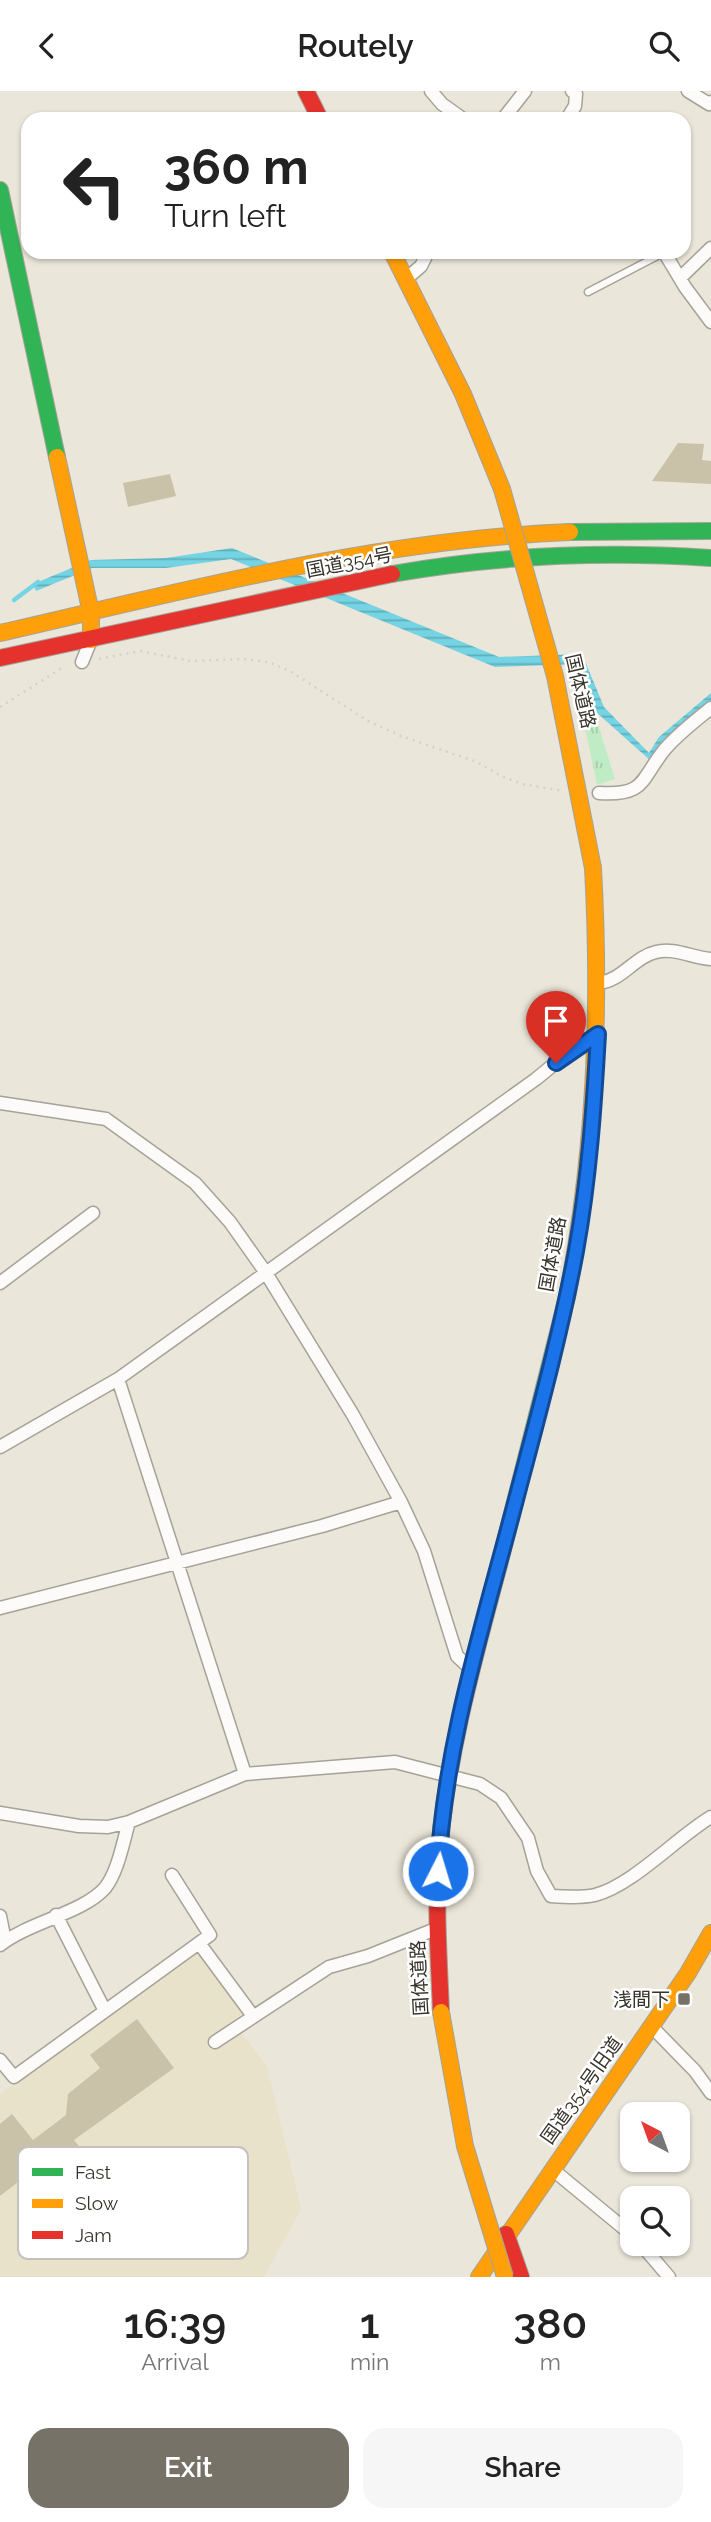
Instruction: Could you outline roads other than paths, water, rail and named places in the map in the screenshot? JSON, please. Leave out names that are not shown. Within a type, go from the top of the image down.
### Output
[{"type":"main road","points":[[306,91],[316,112]]},
{"type":"main road","points":[[0,190],[91,613],[91,640]]},
{"type":"main road","name":"国体道路","points":[[396,259],[479,430],[502,489],[534,587],[564,701],[593,868],[599,983],[598,1034],[590,1151],[576,1249],[561,1324],[472,1670],[450,1775],[439,1852],[441,2012],[455,2105],[483,2214],[505,2277]]},
{"type":"main road","name":"国道354号","points":[[0,633],[307,565],[467,539],[605,530],[711,531]]},
{"type":"main road","name":"国道354号","points":[[0,658],[316,590],[469,562],[589,554],[711,558]]},
{"type":"main road","name":"国道354号旧道","points":[[479,2277],[506,2234],[651,2027],[711,1933]]},
{"type":"main road","points":[[506,2234],[521,2277]]},
{"type":"street","points":[[431,91],[453,112]]},
{"type":"street","points":[[508,112],[525,91]]},
{"type":"street","points":[[571,112],[576,94],[572,91]]},
{"type":"street","points":[[688,91],[709,104],[711,102]]},
{"type":"street","points":[[680,278],[711,248]]},
{"type":"street","points":[[406,278],[421,266],[424,259]]},
{"type":"street","points":[[668,259],[711,322]]},
{"type":"street","points":[[82,662],[91,640]]},
{"type":"street","points":[[598,793],[618,794],[639,787],[666,748],[711,708]]},
{"type":"street","points":[[599,983],[614,981],[654,952],[669,951],[711,959]]},
{"type":"street","points":[[0,1446],[118,1379],[536,1079],[575,1047],[598,1034]]},
{"type":"street","points":[[0,1104],[106,1119],[195,1183],[230,1222],[266,1273],[353,1415],[401,1502],[424,1551],[457,1656],[472,1670]]},
{"type":"street","points":[[0,1283],[93,1213]]},
{"type":"street","points":[[118,1379],[175,1563],[181,1568],[245,1774]]},
{"type":"street","points":[[0,1608],[401,1502]]},
{"type":"street","points":[[0,1813],[79,1826],[108,1827],[129,1822],[245,1774],[395,1762],[480,1784],[501,1798],[528,1838],[537,1871],[551,1896],[596,1895],[646,1867],[711,1817]]},
{"type":"street","points":[[0,1916],[3,1943],[88,1901],[106,1887],[129,1822]]},
{"type":"street","points":[[0,2060],[15,2077],[210,1935],[172,1875]]},
{"type":"street","points":[[56,1915],[105,2011]]},
{"type":"street","points":[[215,2042],[329,1967],[438,1928]]},
{"type":"street","points":[[200,1943],[253,2016]]},
{"type":"street","points":[[651,2027],[695,2071],[711,2093]]},
{"type":"street","points":[[552,2169],[620,2225]]},
{"type":"street","points":[[651,2256],[669,2277]]},
{"type":"lane","points":[[588,292],[651,259]]},
{"type":"water","points":[[232,548],[499,657],[582,654],[604,707],[649,753],[659,737],[711,693],[711,703],[651,761],[596,712],[579,664],[495,667],[231,559],[166,568],[92,568],[36,591],[33,584],[91,560],[166,558]]},
{"type":"waterway","points":[[14,600],[38,582]]},
{"type":"place","name":"浅間下","points":[[684,1999]]}]
